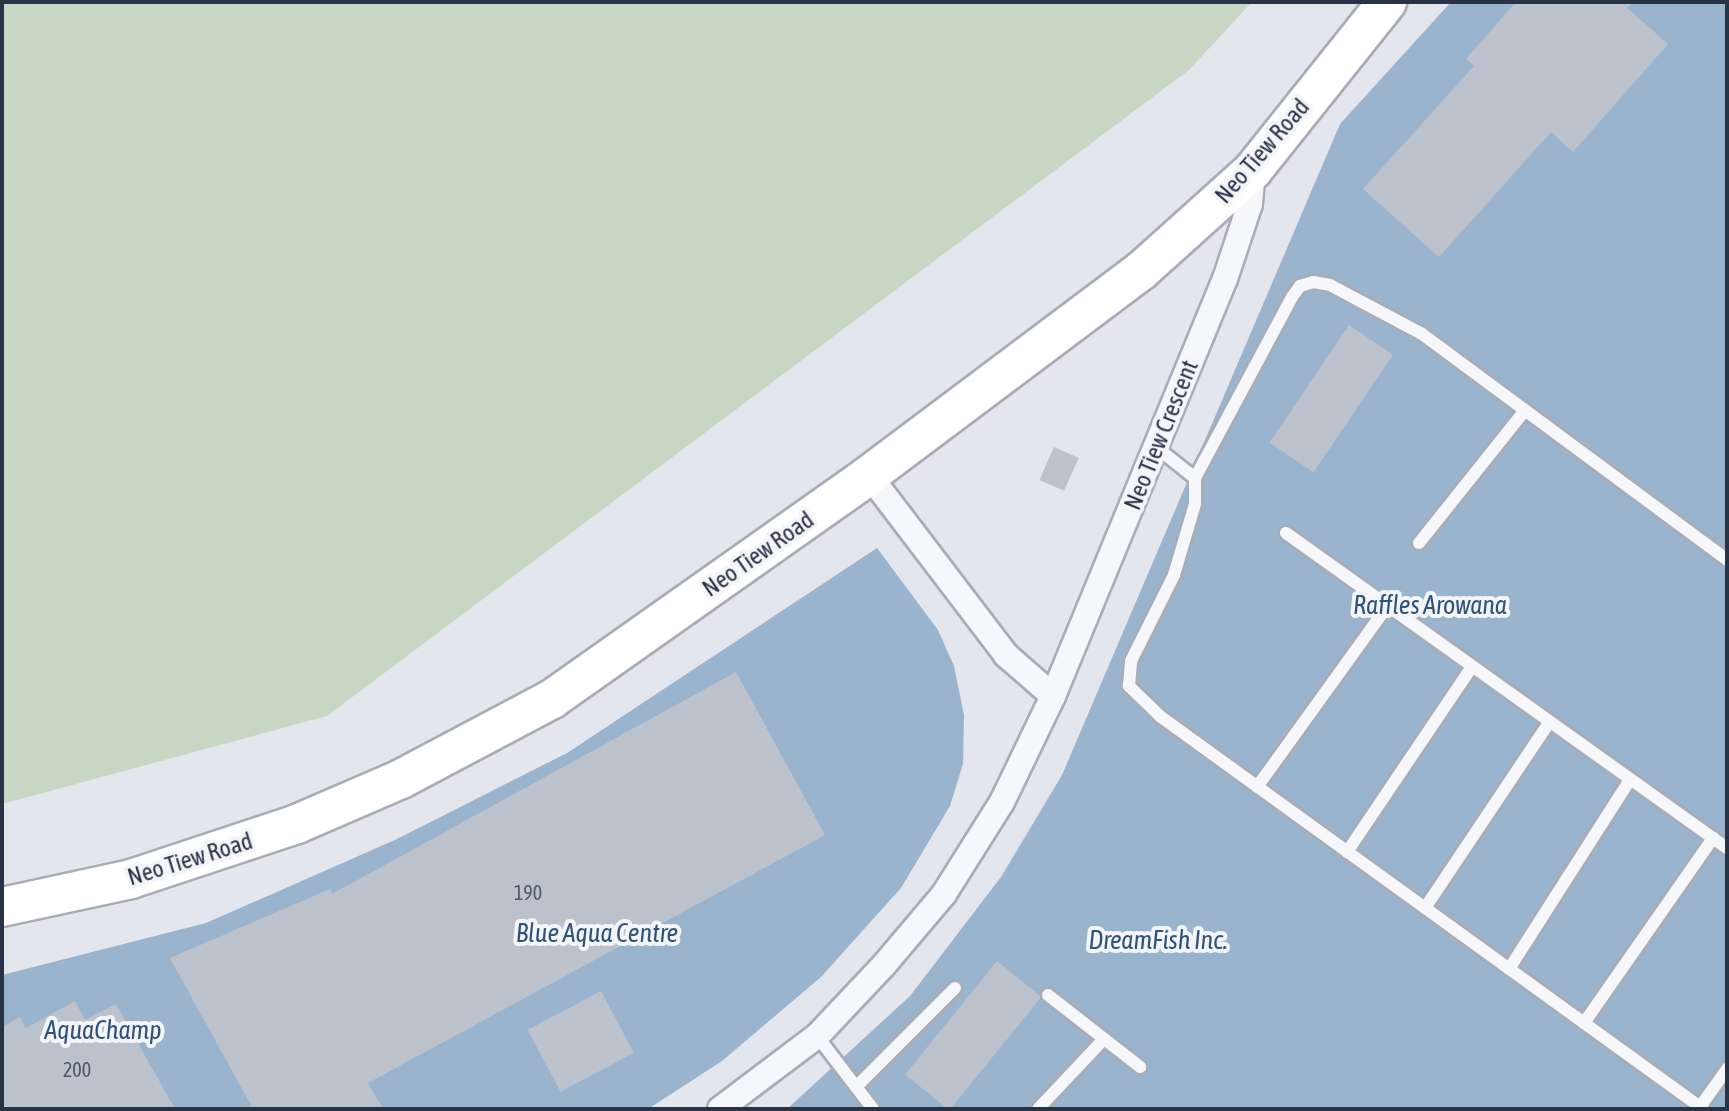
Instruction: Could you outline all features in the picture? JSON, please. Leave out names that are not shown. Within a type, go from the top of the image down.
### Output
[{"type":"main road","name":"Neo Tiew Road","points":[[2,907],[131,879],[297,824],[469,745],[552,699],[869,475],[1141,271],[1253,170],[1387,2]]},
{"type":"street","name":"Neo Tiew Crescent","points":[[720,1109],[817,1036],[944,894],[1002,802],[1053,696],[1245,224],[1253,170]]},
{"type":"street","points":[[869,475],[1006,655],[1053,696]]},
{"type":"lane","points":[[1727,560],[1422,334],[1330,285],[1313,282],[1300,286],[1292,297],[1195,478],[1195,504],[1174,575],[1131,661],[1129,686],[1161,717],[1701,1108],[1727,1069]]},
{"type":"lane","points":[[1419,543],[1525,410]]},
{"type":"lane","points":[[1156,447],[1195,478]]},
{"type":"lane","points":[[1286,533],[1386,608],[1727,848]]},
{"type":"lane","points":[[1257,787],[1386,608]]},
{"type":"lane","points":[[1347,852],[1471,668]]},
{"type":"lane","points":[[1425,908],[1549,723]]},
{"type":"lane","points":[[1509,969],[1630,780]]},
{"type":"lane","points":[[1584,1023],[1713,838]]},
{"type":"lane","points":[[856,1087],[955,988]]},
{"type":"lane","points":[[1048,995],[1140,1067]]},
{"type":"lane","points":[[817,1036],[873,1109]]},
{"type":"lane","points":[[1038,1109],[1103,1040]]},
{"type":"green space","points":[[2,2],[1252,2],[1189,70],[327,716],[2,804]]},
{"type":"water","points":[[1451,2],[1727,2],[1727,1109],[787,1109],[910,996],[1001,877],[1062,775],[1340,124]]},
{"type":"water","name":"Blue Aqua Centre","points":[[877,548],[938,630],[954,666],[964,715],[963,764],[950,806],[901,888],[821,977],[722,1061],[648,1109],[2,1109],[2,975],[206,923],[397,839],[567,753]]},
{"type":"building","points":[[1516,2],[1633,2],[1627,8],[1668,44],[1573,152],[1551,132],[1439,257],[1363,189],[1474,66],[1466,59]]},
{"type":"building","points":[[1349,325],[1393,355],[1314,472],[1270,443]]},
{"type":"building","points":[[1054,447],[1079,458],[1064,491],[1039,480]]},
{"type":"building","points":[[736,672],[825,835],[368,1083],[383,1109],[253,1109],[170,958],[330,889],[332,894]]},
{"type":"building","points":[[997,961],[1041,997],[950,1109],[905,1074]]},
{"type":"building","points":[[601,991],[634,1053],[561,1092],[528,1030]]},
{"type":"building","points":[[75,1001],[85,1020],[116,1004],[175,1109],[2,1109],[2,1027],[20,1017],[26,1028]]},
{"type":"water label","name":"Raffles Arowana","points":[[1430,606]]},
{"type":"water label","name":"DreamFish Inc.","points":[[1158,941]]},
{"type":"water label","name":"AquaChamp","points":[[103,1031]]}]
